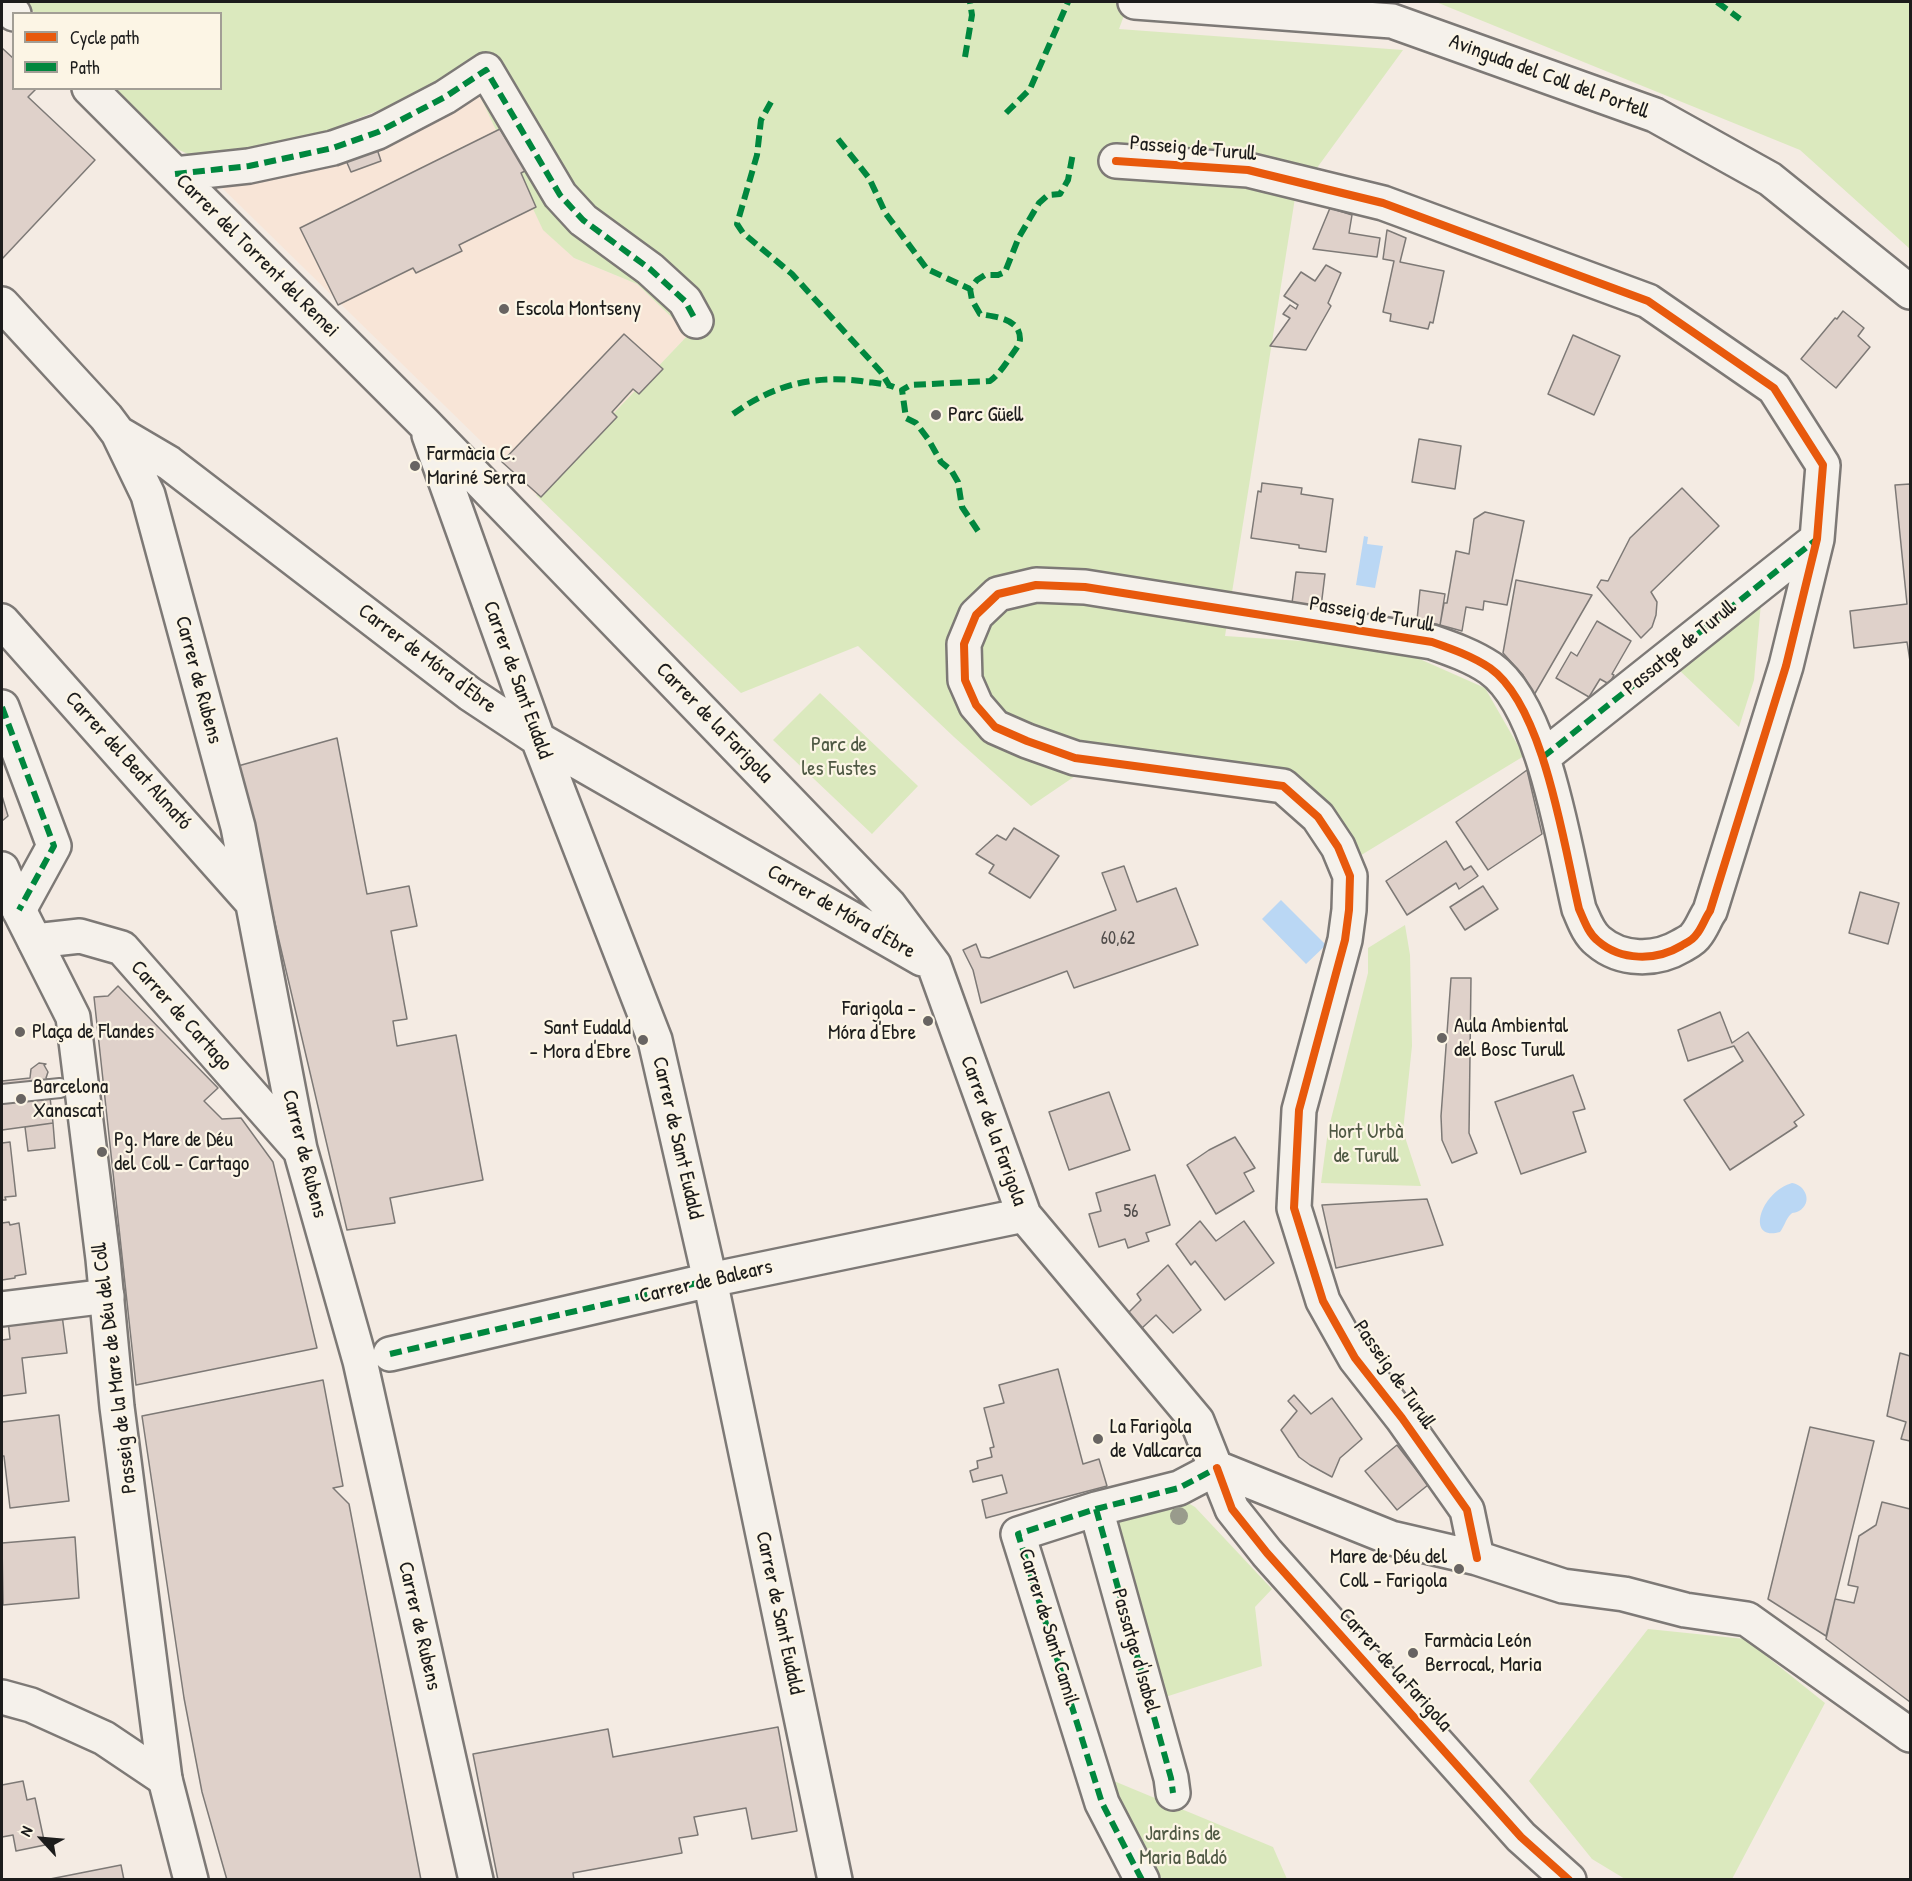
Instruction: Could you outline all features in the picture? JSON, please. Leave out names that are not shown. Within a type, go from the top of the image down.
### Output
[{"type":"street","name":"Avinguda del Coll del Portell","points":[[1135,2],[1392,21],[1656,115],[1770,179],[1911,292]]},
{"type":"street","points":[[175,174],[249,166],[333,148],[378,132],[445,97],[486,70],[560,195],[583,220],[651,269],[685,301],[696,321]]},
{"type":"street","name":"Carrer del Torrent del Remei","points":[[91,90],[425,424]]},
{"type":"street","name":"Passeig de Turull","points":[[1116,161],[1248,170],[1383,203],[1648,301],[1774,388],[1823,465],[1817,539],[1786,666],[1710,910],[1695,937],[1672,951],[1650,957],[1630,956],[1612,950],[1598,941],[1590,932],[1579,909],[1544,757],[1511,689],[1491,669],[1465,654],[1432,642],[1085,587],[1036,585],[998,594],[976,615],[964,644],[965,680],[976,705],[995,727],[1026,741],[1075,758],[1283,786],[1318,817],[1338,848],[1350,876],[1349,910],[1345,940],[1299,1110],[1294,1208],[1323,1300],[1355,1358],[1467,1510],[1477,1557]]},
{"type":"street","name":"Carrer de Móra d'Ebre","points":[[2,304],[118,433],[170,463],[470,694],[538,740],[934,965]]},
{"type":"street","name":"Carrer de Sant Eudald","points":[[425,424],[538,740],[655,1040],[710,1280],[835,1880]]},
{"type":"street","name":"Carrer de la Farigola","points":[[425,424],[889,905],[934,965],[1024,1215],[1197,1422],[1232,1509],[1267,1553],[1521,1837],[1569,1880]]},
{"type":"street","name":"Carrer de Rubens","points":[[118,433],[148,495],[238,827],[300,1149],[360,1361],[476,1880]]},
{"type":"street","name":"Passatge de Turull","points":[[1544,757],[1817,539]]},
{"type":"street","name":"Carrer del Beat Almató","points":[[2,621],[252,903]]},
{"type":"street","points":[[2,707],[54,846],[19,910]]},
{"type":"street","name":"Passeig de la Mare de Déu del Coll","points":[[2,869],[19,910],[73,1017],[107,1296],[117,1407],[165,1779],[191,1880]]},
{"type":"street","name":"Carrer de Cartago","points":[[35,941],[80,936],[122,948],[300,1149]]},
{"type":"street","name":"Carrer de Balears","points":[[390,1354],[710,1280],[1024,1215]]},
{"type":"street","points":[[2,1309],[107,1296]]},
{"type":"street","points":[[1217,1468],[1391,1538],[1477,1557],[1563,1586],[1624,1594],[1685,1610],[1747,1619],[1911,1735]]},
{"type":"street","name":"Carrer de Sant Camil","points":[[1142,1880],[1102,1803],[1018,1534],[1096,1509],[1179,1488],[1217,1468]]},
{"type":"street","name":"Passatge d'Isabel","points":[[1096,1509],[1171,1778],[1173,1793]]},
{"type":"street","points":[[2,1697],[31,1705],[104,1738],[165,1779]]},
{"type":"lane","points":[[2,1094],[60,1088]]},
{"type":"shaded area","name":"Escola Montseny","points":[[479,94],[544,230],[574,258],[637,284],[689,334],[536,495],[216,182]]},
{"type":"green space","name":"Parc Güell","points":[[23,2],[1129,2],[1119,29],[1403,50],[1295,198],[1225,636],[1347,644],[1413,656],[1485,688],[1524,756],[1358,857],[1334,812],[1294,777],[1109,753],[1031,806],[858,646],[741,693],[536,495],[689,334],[637,284],[574,258],[543,230],[479,94],[463,77],[286,147],[192,156],[157,136],[111,90],[222,90],[222,12],[34,12]]},
{"type":"green space","points":[[1436,2],[1910,2],[1910,249],[1800,150]]},
{"type":"green space","points":[[1761,603],[1754,680],[1739,727],[1678,669]]},
{"type":"green space","name":"Parc de les Fustes","points":[[820,693],[918,786],[872,834],[773,740]]},
{"type":"green space","name":"Hort Urbà de Turull","points":[[1405,925],[1410,955],[1412,1046],[1403,1131],[1421,1186],[1321,1183],[1328,1131],[1368,973],[1368,948]]},
{"type":"green space","points":[[1183,1500],[1195,1507],[1272,1589],[1255,1607],[1262,1666],[1159,1699],[1107,1522]]},
{"type":"green space","points":[[1648,1629],[1745,1639],[1825,1703],[1732,1879],[1625,1879],[1592,1859],[1529,1781]]},
{"type":"green space","name":"Jardins de Maria Baldó","points":[[1109,1779],[1273,1847],[1287,1879],[1162,1879],[1110,1789]]},
{"type":"water","points":[[1364,536],[1368,537],[1367,544],[1383,546],[1375,588],[1356,585]]},
{"type":"water","points":[[1281,900],[1326,945],[1306,964],[1262,919]]},
{"type":"water","points":[[1792,1183],[1797,1184],[1804,1191],[1806,1204],[1799,1211],[1790,1215],[1780,1232],[1769,1233],[1763,1230],[1760,1224],[1761,1215],[1771,1196]]},
{"type":"building","points":[[2,48],[12,57],[12,90],[35,90],[28,97],[95,160],[2,259]]},
{"type":"building","points":[[500,129],[506,139],[515,134],[531,168],[521,173],[536,207],[459,245],[462,251],[416,273],[413,268],[338,305],[300,228]]},
{"type":"building","points":[[376,146],[381,161],[351,172],[345,158]]},
{"type":"building","points":[[1330,208],[1352,215],[1349,233],[1380,238],[1377,257],[1313,249]]},
{"type":"building","points":[[1387,230],[1406,238],[1400,262],[1444,271],[1433,323],[1430,322],[1428,329],[1390,321],[1391,314],[1383,312],[1394,261],[1383,259]]},
{"type":"building","points":[[1326,265],[1341,273],[1328,303],[1331,306],[1306,350],[1270,346],[1290,318],[1283,314],[1290,305],[1296,309],[1298,305],[1284,296],[1301,272],[1315,281]]},
{"type":"building","points":[[1843,311],[1864,328],[1858,336],[1870,347],[1836,388],[1801,359]]},
{"type":"building","points":[[624,334],[663,369],[639,394],[633,389],[612,412],[617,417],[541,497],[502,462]]},
{"type":"building","points":[[1573,335],[1620,356],[1594,415],[1548,394]]},
{"type":"building","points":[[1419,439],[1461,446],[1455,489],[1412,482]]},
{"type":"building","points":[[1262,483],[1302,488],[1301,494],[1333,499],[1326,552],[1299,548],[1299,545],[1251,538],[1258,491],[1261,492]]},
{"type":"building","points":[[1910,484],[1910,661],[1907,642],[1854,648],[1850,611],[1907,604],[1895,485]]},
{"type":"building","points":[[1682,488],[1719,526],[1651,592],[1657,602],[1656,615],[1652,627],[1641,638],[1597,587],[1601,580],[1608,581],[1630,538]]},
{"type":"building","points":[[1485,512],[1524,521],[1507,605],[1484,601],[1483,610],[1466,607],[1462,631],[1440,625],[1444,603],[1447,603],[1456,551],[1469,554],[1474,519]]},
{"type":"building","points":[[1296,572],[1325,574],[1321,607],[1292,603]]},
{"type":"building","points":[[1516,580],[1592,595],[1534,695],[1523,675],[1503,653]]},
{"type":"building","points":[[1420,590],[1445,594],[1440,625],[1417,620]]},
{"type":"building","points":[[1597,621],[1631,641],[1612,674],[1614,675],[1609,684],[1600,679],[1589,697],[1556,678],[1571,652],[1577,656]]},
{"type":"building","points":[[337,738],[367,894],[409,886],[417,926],[391,931],[407,1019],[393,1021],[397,1046],[456,1035],[483,1180],[390,1198],[395,1223],[347,1230],[238,766]]},
{"type":"building","points":[[1527,770],[1542,834],[1488,870],[1456,822]]},
{"type":"building","points":[[2,796],[8,816],[2,821]]},
{"type":"building","points":[[1014,828],[1059,856],[1030,898],[989,873],[994,865],[976,854],[997,835],[1006,840]]},
{"type":"building","points":[[1446,841],[1464,870],[1471,866],[1478,876],[1459,889],[1456,883],[1407,915],[1386,881]]},
{"type":"building","points":[[1124,866],[1137,902],[1176,888],[1198,945],[1074,988],[1067,971],[981,1003],[973,970],[963,950],[976,944],[981,957],[989,958],[1116,910],[1102,873]]},
{"type":"building","points":[[1483,886],[1498,909],[1465,930],[1450,907]]},
{"type":"building","points":[[1860,892],[1899,903],[1888,944],[1849,933]]},
{"type":"building","points":[[1451,978],[1471,978],[1469,1133],[1477,1153],[1452,1163],[1442,1140],[1441,1116]]},
{"type":"building","points":[[118,986],[218,1088],[204,1101],[222,1119],[241,1118],[273,1162],[317,1348],[136,1385],[94,997],[108,996]]},
{"type":"building","points":[[1720,1012],[1732,1043],[1748,1032],[1804,1115],[1794,1122],[1797,1126],[1730,1170],[1684,1100],[1743,1061],[1734,1046],[1688,1061],[1678,1030]]},
{"type":"building","points":[[39,1063],[46,1064],[44,1065],[48,1072],[46,1078],[53,1123],[2,1130],[2,1081],[30,1078],[31,1069]]},
{"type":"building","points":[[1573,1075],[1585,1109],[1573,1112],[1586,1152],[1521,1174],[1495,1102]]},
{"type":"building","points":[[1109,1092],[1130,1150],[1069,1170],[1049,1112]]},
{"type":"building","points":[[53,1123],[55,1148],[28,1151],[25,1127]]},
{"type":"building","points":[[1235,1137],[1255,1168],[1244,1173],[1254,1191],[1216,1214],[1187,1165],[1209,1150]]},
{"type":"building","points":[[10,1142],[16,1196],[5,1197],[6,1200],[2,1200],[2,1143]]},
{"type":"building","points":[[1155,1175],[1170,1225],[1146,1233],[1149,1241],[1128,1248],[1125,1239],[1099,1247],[1089,1214],[1101,1211],[1096,1193]]},
{"type":"building","points":[[1427,1199],[1443,1245],[1336,1268],[1322,1205]]},
{"type":"building","points":[[1200,1221],[1216,1241],[1244,1221],[1274,1263],[1225,1300],[1195,1261],[1191,1265],[1176,1244]]},
{"type":"building","points":[[9,1222],[10,1225],[19,1223],[26,1274],[2,1280],[2,1223]]},
{"type":"building","points":[[1168,1265],[1201,1310],[1173,1333],[1156,1315],[1142,1328],[1128,1313],[1141,1300],[1137,1294]]},
{"type":"building","points":[[62,1315],[67,1353],[22,1358],[26,1393],[2,1396],[2,1340],[10,1339],[8,1321]]},
{"type":"building","points":[[1900,1353],[1910,1356],[1910,1441],[1901,1439],[1906,1422],[1887,1416]]},
{"type":"building","points":[[1058,1369],[1083,1464],[1099,1459],[1107,1486],[986,1518],[982,1500],[1007,1493],[1002,1475],[973,1482],[970,1471],[978,1468],[977,1461],[992,1457],[990,1448],[994,1447],[984,1408],[1004,1403],[999,1385]]},
{"type":"building","points":[[323,1380],[343,1486],[333,1488],[349,1504],[421,1880],[227,1880],[202,1792],[184,1698],[142,1416]]},
{"type":"building","points":[[1294,1395],[1311,1414],[1332,1398],[1362,1439],[1340,1458],[1332,1477],[1299,1457],[1281,1430],[1297,1411],[1288,1401]]},
{"type":"building","points":[[59,1415],[69,1501],[10,1508],[4,1456],[2,1456],[2,1422]]},
{"type":"building","points":[[1810,1427],[1874,1441],[1826,1636],[1768,1599]]},
{"type":"building","points":[[1397,1445],[1428,1485],[1397,1510],[1365,1471]]},
{"type":"building","points":[[1882,1502],[1910,1509],[1910,1702],[1826,1639],[1835,1599],[1854,1603],[1858,1587],[1848,1585],[1859,1536],[1876,1525]]},
{"type":"building","points":[[75,1537],[79,1598],[3,1605],[2,1543]]},
{"type":"building","points":[[778,1727],[797,1831],[752,1839],[746,1808],[694,1817],[698,1835],[679,1838],[682,1853],[573,1873],[574,1880],[498,1880],[473,1754],[608,1729],[613,1757]]},
{"type":"building","points":[[23,1781],[27,1800],[35,1798],[45,1845],[16,1851],[13,1835],[2,1837],[2,1785]]},
{"type":"building","points":[[121,1865],[124,1880],[45,1880]]},
{"type":"marked path","points":[[965,57],[972,15],[970,2]]},
{"type":"marked path","points":[[1006,113],[1030,89],[1068,2]]},
{"type":"marked path","points":[[1717,2],[1740,19]]},
{"type":"marked path","points":[[175,174],[249,166],[333,148],[378,132],[445,97],[486,70],[560,195],[583,220],[650,269],[685,301],[696,321]]},
{"type":"marked path","points":[[771,102],[761,120],[757,155],[737,224],[743,233],[792,274],[881,372],[889,385]]},
{"type":"marked path","points":[[838,139],[869,178],[886,214],[927,269],[970,289]]},
{"type":"marked path","points":[[978,531],[962,507],[958,482],[951,470],[941,462],[916,423],[906,418],[902,390],[911,385],[990,381],[1004,366],[1019,343],[1019,332],[1006,320],[980,314],[972,300],[970,289],[977,280],[985,275],[998,275],[1005,272],[1019,237],[1039,203],[1048,195],[1060,194],[1068,180],[1073,153]]},
{"type":"marked path","points":[[733,414],[778,389],[810,381],[843,380],[894,387]]},
{"type":"marked path","points":[[1543,757],[1817,539]]},
{"type":"marked path","points":[[2,707],[54,846],[19,910]]},
{"type":"marked path","points":[[390,1354],[710,1280]]},
{"type":"marked path","points":[[1142,1880],[1102,1803],[1018,1534],[1096,1509],[1179,1488],[1217,1468]]},
{"type":"marked path","points":[[1096,1509],[1171,1778],[1173,1793]]},
{"type":"cycle path","points":[[1116,161],[1248,170],[1383,203],[1648,301],[1774,388],[1823,465],[1817,539],[1786,666],[1710,911],[1693,938],[1661,954],[1639,957],[1617,952],[1598,941],[1589,930],[1579,909],[1549,779],[1525,713],[1509,687],[1490,668],[1469,656],[1432,642],[1085,587],[1036,585],[998,594],[976,615],[964,644],[965,680],[976,705],[995,727],[1075,758],[1283,786],[1318,817],[1338,847],[1350,876],[1349,910],[1345,940],[1299,1110],[1294,1208],[1323,1301],[1355,1358],[1402,1418],[1467,1510],[1477,1558]]},
{"type":"cycle path","points":[[1217,1468],[1232,1509],[1267,1553],[1521,1837],[1569,1880]]},
{"type":"place","name":"Escola Montseny","points":[[504,309]]},
{"type":"place","name":"Parc Güell","points":[[936,415]]},
{"type":"place","name":"Farmàcia C. Mariné Serra","points":[[415,466]]},
{"type":"place","name":"Farigola - Móra d'Ebre","points":[[928,1021]]},
{"type":"place","name":"Plaça de Flandes","points":[[20,1032]]},
{"type":"place","name":"Aula Ambiental del Bosc Turull","points":[[1442,1038]]},
{"type":"place","name":"Sant Eudald - Mora d'Ebre","points":[[643,1040]]},
{"type":"place","name":"Barcelona Xanascat","points":[[21,1099]]},
{"type":"place","name":"Pg. Mare de Déu del Coll - Cartago","points":[[102,1152]]},
{"type":"place","name":"La Farigola de Vallcarca","points":[[1098,1439]]},
{"type":"place","name":"Mare de Déu del Coll - Farigola","points":[[1459,1569]]},
{"type":"place","name":"Farmàcia León Berrocal, Maria","points":[[1413,1653]]}]
